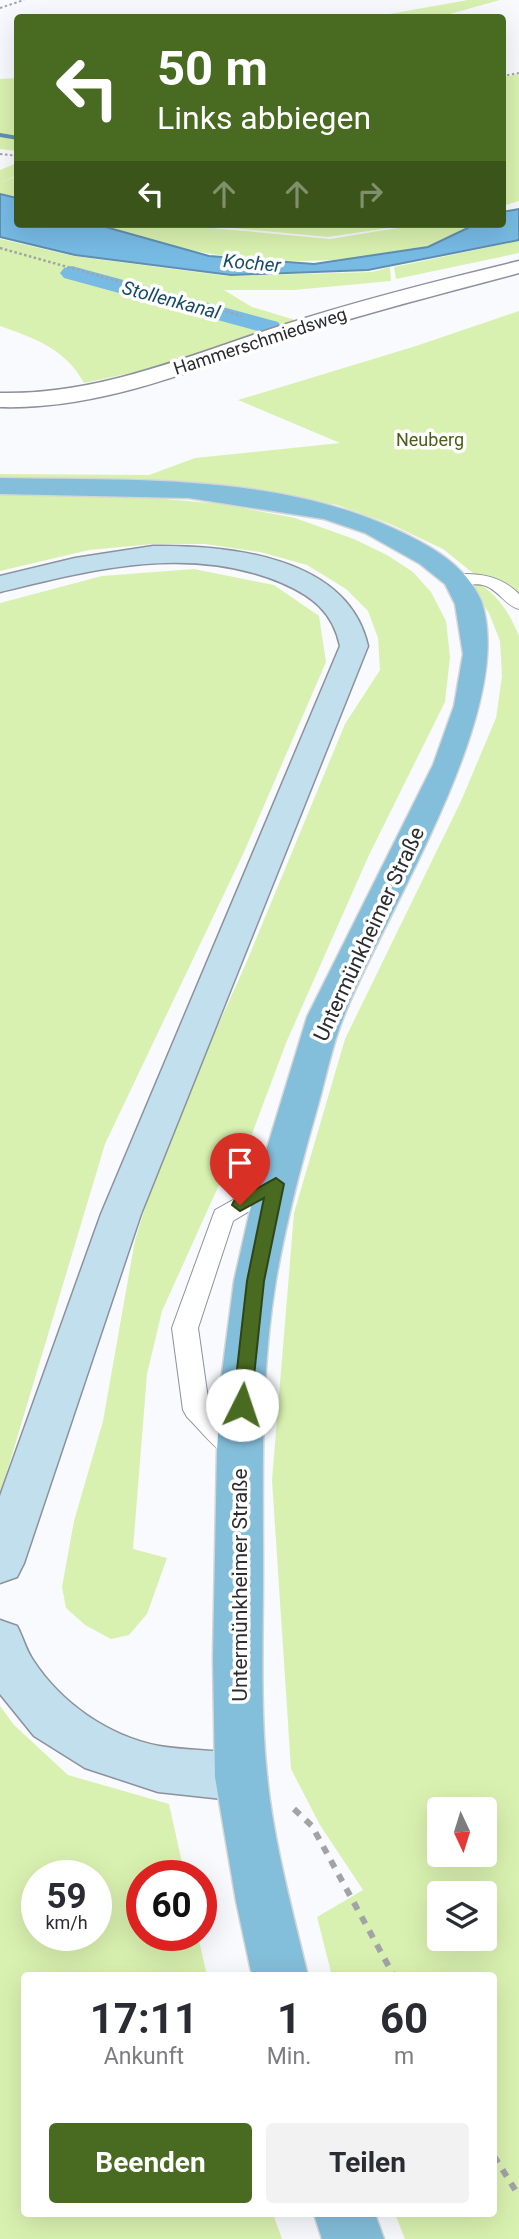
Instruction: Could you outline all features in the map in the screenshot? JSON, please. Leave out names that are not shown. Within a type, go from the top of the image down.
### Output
[{"type":"main road","name":"Untermünkheimer Straße","points":[[0,486],[189,490],[290,504],[374,527],[430,558],[456,580],[470,604],[477,654],[469,706],[449,765],[325,1017],[276,1184],[255,1281],[243,1381],[240,1451],[238,1658],[241,1777],[263,1901],[279,1972]]},
{"type":"main road","points":[[0,584],[59,568],[132,556],[182,554],[225,557],[270,568],[316,589],[343,613],[351,628],[354,646],[121,1214],[0,1563]]},
{"type":"main road","points":[[0,1641],[12,1672],[52,1720],[103,1752],[158,1769],[241,1777]]},
{"type":"main road","points":[[346,2217],[353,2239]]},
{"type":"street","name":"Hammerschmiedsweg","points":[[7,403],[105,390],[292,329],[519,267]]},
{"type":"lane","points":[[456,580],[472,577],[488,579],[519,604]]},
{"type":"lane","points":[[240,1451],[196,1410],[185,1328],[223,1216],[276,1184]]},
{"type":"path","points":[[0,8],[24,0]]},
{"type":"path","points":[[0,154],[14,156]]},
{"type":"path","points":[[0,159],[7,156]]},
{"type":"path","points":[[0,248],[292,329]]},
{"type":"path","points":[[241,1777],[281,1797],[312,1826],[392,1972]]},
{"type":"path","points":[[497,2161],[519,2196]]},
{"type":"green space","points":[[468,0],[500,0],[450,14],[390,14]]},
{"type":"green space","points":[[519,74],[519,201],[506,205],[506,76]]},
{"type":"green space","points":[[14,78],[14,151],[0,149],[0,79]]},
{"type":"green space","points":[[14,164],[14,176],[1,183],[14,177],[14,196],[0,193],[0,170]]},
{"type":"green space","points":[[110,228],[212,228],[330,239],[397,228],[466,228],[425,247],[384,255],[301,261],[219,255],[137,237]]},
{"type":"green space","points":[[232,228],[388,228],[328,237]]},
{"type":"green space","points":[[0,239],[73,256],[227,276],[372,272],[390,267],[391,281],[294,290],[224,290],[252,307],[295,320],[164,366],[84,383],[68,361],[48,346],[0,326]]},
{"type":"green space","points":[[519,241],[519,253],[396,279],[394,267]]},
{"type":"green space","name":"Neuberg","points":[[519,311],[519,602],[484,582],[443,549],[390,524],[337,505],[241,487],[138,480],[0,479],[0,474],[149,475],[195,458],[340,443],[238,400],[416,346]]},
{"type":"green space","points":[[0,495],[131,496],[222,504],[295,518],[354,539],[387,555],[413,572],[431,592],[446,621],[450,657],[445,702],[369,855],[286,1043],[249,1142],[218,1187],[162,1311],[147,1374],[133,1549],[167,1558],[147,1614],[129,1635],[111,1639],[85,1625],[66,1608],[62,1587],[74,1521],[103,1421],[135,1240],[166,1141],[247,961],[345,724],[380,670],[378,638],[368,611],[346,589],[307,565],[260,552],[205,544],[153,544],[89,550],[0,571]]},
{"type":"green space","points":[[194,569],[274,585],[319,616],[326,662],[244,852],[105,1144],[0,1495],[0,603],[102,576]]},
{"type":"green space","points":[[476,582],[497,599],[519,636],[519,2239],[405,2239],[396,2217],[497,2217],[497,1972],[331,1972],[317,1917],[363,1890],[320,1825],[291,1769],[272,1480],[294,1213],[345,1039],[461,801],[496,718],[502,676],[500,641],[489,613],[469,583]]},
{"type":"green space","points":[[0,1706],[14,1725],[68,1775],[169,1804],[181,1860],[126,1860],[126,1951],[201,1951],[206,1972],[21,1972],[21,2217],[274,2217],[282,2239],[0,2239]]},
{"type":"water","name":"Kocher","points":[[0,194],[14,197],[14,228],[109,228],[209,256],[314,264],[428,247],[468,228],[506,228],[506,211],[519,209],[519,240],[368,270],[231,275],[75,255],[0,237]]},
{"type":"waterway","points":[[0,135],[14,137]]},
{"type":"waterway","name":"Stollenkanal","points":[[72,273],[269,327]]},
{"type":"route","points":[[240,1205],[276,1184],[255,1281],[242,1405]]}]
